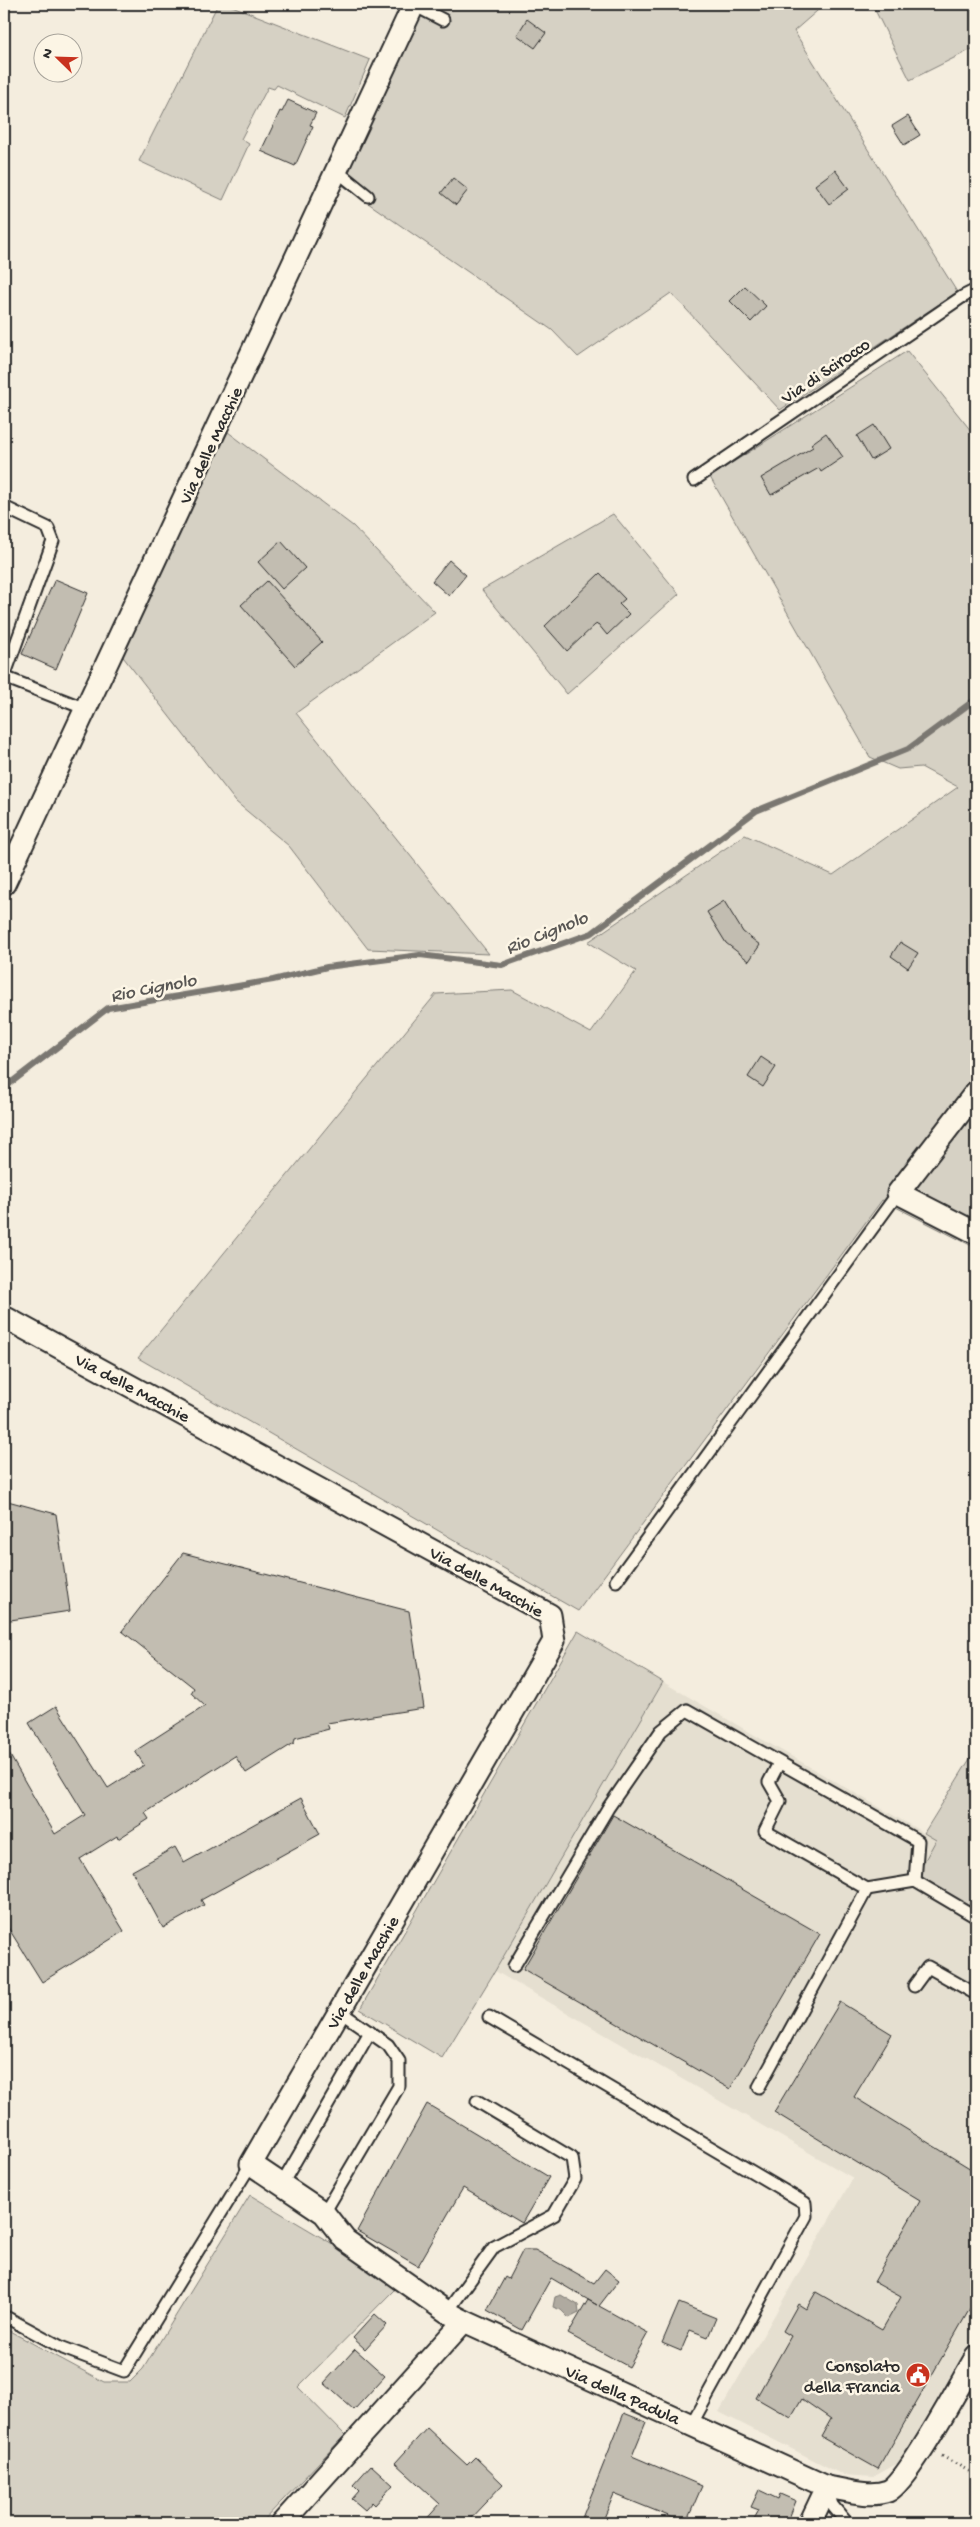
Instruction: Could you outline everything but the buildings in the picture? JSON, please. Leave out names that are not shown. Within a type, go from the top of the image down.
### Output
[{"type":"street","name":"Via delle Macchie","points":[[4,884],[414,4]]},
{"type":"street","points":[[976,1092],[894,1191],[976,1233]]},
{"type":"street","name":"Via delle Macchie","points":[[4,1317],[550,1615],[554,1641],[252,2164]]},
{"type":"street","points":[[252,2164],[324,2213],[345,2240],[456,2316],[282,2523]]},
{"type":"street","name":"Via della Padula","points":[[456,2316],[827,2487],[868,2493],[888,2491],[894,2486],[924,2446],[976,2357]]},
{"type":"street","points":[[810,2523],[827,2487]]},
{"type":"lane","points":[[414,4],[443,20]]},
{"type":"lane","points":[[337,171],[368,196]]},
{"type":"lane","name":"Via di Scirocco","points":[[694,480],[976,290]]},
{"type":"lane","points":[[4,507],[48,528],[53,541],[4,677],[86,709]]},
{"type":"lane","points":[[616,1581],[894,1191]]},
{"type":"lane","points":[[514,1966],[608,1808],[661,1731],[687,1710],[918,1841],[915,1881]]},
{"type":"lane","points":[[779,1762],[769,1782],[780,1801],[765,1830],[867,1889],[915,1881],[976,1917]]},
{"type":"lane","points":[[759,2087],[867,1889]]},
{"type":"lane","points":[[914,1986],[928,1967],[976,1994]]},
{"type":"lane","points":[[324,2213],[399,2086],[398,2061],[388,2045],[339,2012]]},
{"type":"lane","points":[[489,2017],[805,2203],[806,2216],[691,2425]]},
{"type":"lane","points":[[282,2184],[370,2032]]},
{"type":"lane","points":[[456,2316],[494,2247],[554,2215],[575,2179],[572,2158],[477,2100]]},
{"type":"lane","name":"Via delle Macchie","points":[[4,2316],[63,2348],[124,2371],[252,2164]]},
{"type":"lane","points":[[827,2487],[832,2505],[847,2523]]},
{"type":"path","points":[[924,2446],[976,2475]]},
{"type":"shaded area","points":[[218,4],[227,4],[370,60],[345,118],[277,85],[274,89],[268,87],[241,139],[249,144],[223,200],[139,161]]},
{"type":"shaded area","points":[[426,4],[825,4],[794,31],[957,292],[780,410],[671,293],[578,357],[552,330],[342,185]]},
{"type":"shaded area","points":[[872,4],[976,4],[976,47],[910,80]]},
{"type":"shaded area","points":[[907,351],[976,437],[976,1248],[882,1200],[578,1611],[138,1358],[436,994],[512,990],[591,1033],[636,971],[588,942],[745,835],[833,875],[958,787],[921,767],[898,769],[870,757],[710,477]]},
{"type":"shaded area","points":[[228,432],[353,526],[435,612],[296,713],[489,954],[368,949],[289,846],[236,802],[120,653]]},
{"type":"shaded area","points":[[613,514],[679,594],[567,694],[482,590]]},
{"type":"shaded area","points":[[578,1631],[663,1682],[495,1971],[442,2058],[360,2009]]},
{"type":"shaded area","points":[[663,1682],[936,1840],[976,1919],[976,2332],[900,2462],[873,2477],[843,2475],[719,2412],[853,2178],[495,1971]]},
{"type":"shaded area","points":[[976,1749],[976,1919],[913,1882],[936,1840],[924,1833]]},
{"type":"shaded area","points":[[250,2195],[331,2243],[395,2289],[298,2387],[345,2435],[261,2523],[4,2523],[4,2328],[104,2382],[130,2382],[143,2369]]},
{"type":"shaded area","points":[[561,2295],[578,2305],[579,2313],[569,2318],[561,2310],[553,2307],[555,2297]]},
{"type":"waterway","name":"Rio Cignolo","points":[[4,1088],[108,1008],[273,980],[327,967],[420,955],[502,965],[592,933],[756,811],[908,749],[976,699]]},
{"type":"place","name":"Consolato della Francia","points":[[918,2375]]}]
